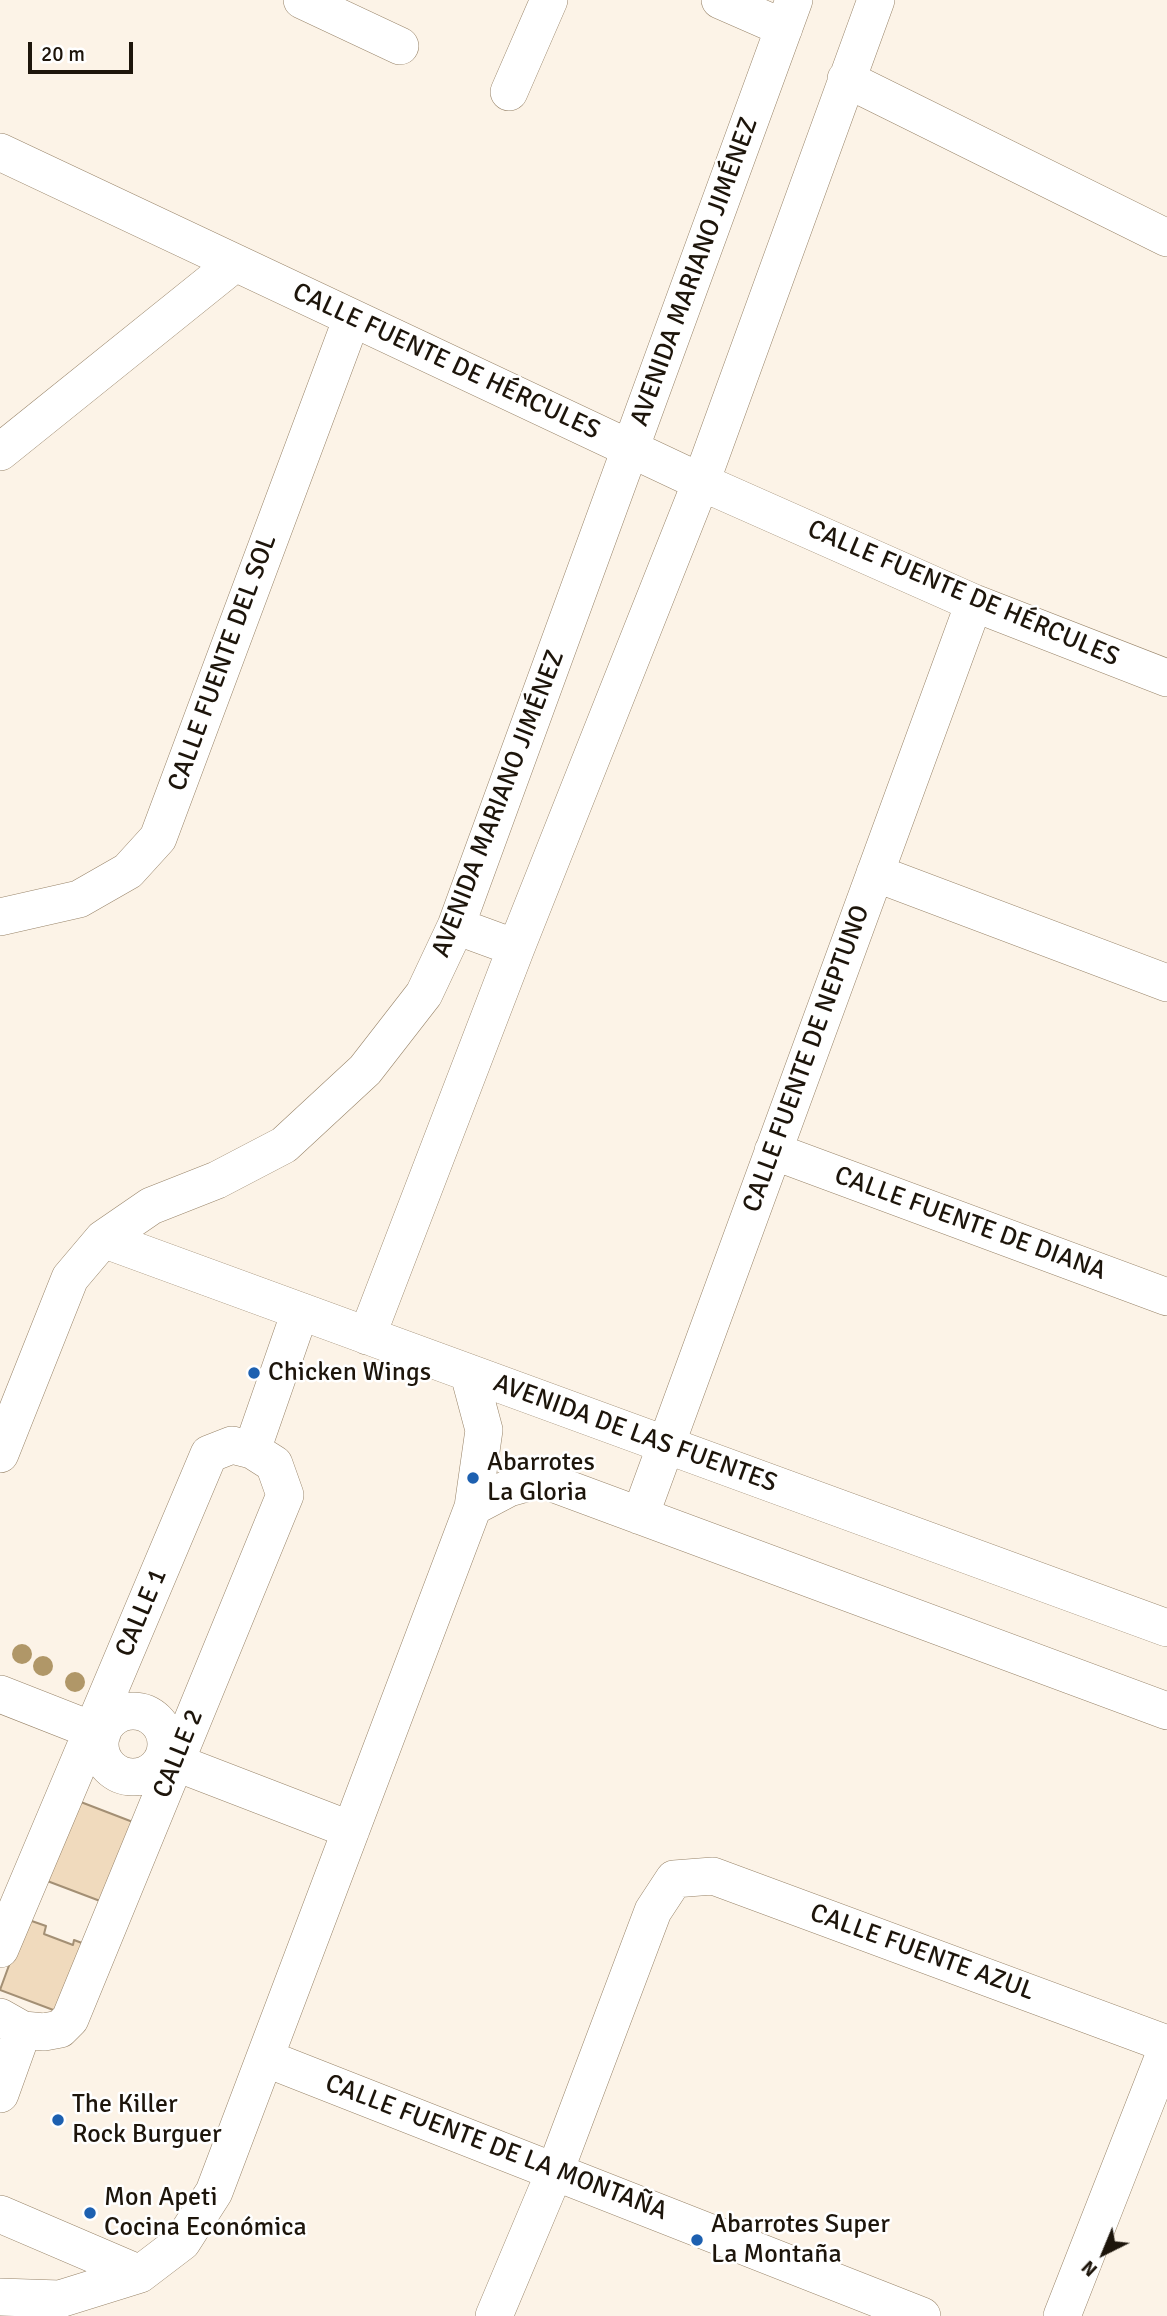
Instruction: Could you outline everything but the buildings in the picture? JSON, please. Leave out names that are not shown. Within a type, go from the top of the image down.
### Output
[{"type":"street","points":[[302,0],[368,14],[400,46]]},
{"type":"street","points":[[509,92],[549,0]]},
{"type":"street","points":[[720,0],[789,14]]},
{"type":"street","points":[[367,1336],[516,948],[701,482],[876,0]]},
{"type":"street","name":"AVENIDA MARIANO JIMÉNEZ","points":[[0,1454],[70,1278],[103,1239],[151,1206],[217,1181],[284,1145],[365,1070],[424,994],[456,926],[789,14]]},
{"type":"street","points":[[846,79],[1167,238]]},
{"type":"street","name":"CALLE FUENTE DE HÉRCULES","points":[[0,152],[701,482],[974,603],[1167,678]]},
{"type":"street","points":[[0,452],[235,263]]},
{"type":"street","name":"CALLE FUENTE DEL SOL","points":[[0,917],[79,899],[128,871],[158,838],[352,318]]},
{"type":"street","name":"CALLE FUENTE DE NEPTUNO","points":[[640,1516],[974,603]]},
{"type":"street","points":[[875,873],[1167,983]]},
{"type":"street","points":[[456,926],[516,948]]},
{"type":"street","name":"CALLE FUENTE DE DIANA","points":[[773,1151],[1167,1297]]},
{"type":"street","name":"AVENIDA DE LAS FUENTES","points":[[103,1239],[1167,1628]]},
{"type":"street","points":[[253,1450],[300,1312]]},
{"type":"street","points":[[0,2297],[60,2299],[140,2274],[182,2242],[214,2192],[473,1507],[484,1430],[470,1374]]},
{"type":"street","name":"CALLE 1","points":[[0,1949],[97,1732],[209,1454],[232,1445],[253,1450]]},
{"type":"street","name":"CALLE 2","points":[[11,2024],[44,2032],[60,2029],[70,2019],[170,1760],[285,1495],[274,1464],[253,1450]]},
{"type":"street","points":[[473,1507],[509,1488],[541,1479],[1167,1712]]},
{"type":"street","points":[[0,1694],[97,1732]]},
{"type":"street","points":[[97,1732],[124,1712],[145,1713],[162,1727],[170,1760]]},
{"type":"street","points":[[97,1732],[102,1756],[108,1765],[127,1776],[149,1774],[170,1760]]},
{"type":"street","points":[[170,1760],[351,1830]]},
{"type":"street","name":"CALLE FUENTE AZUL","points":[[555,2171],[653,1911],[674,1879],[713,1876],[1167,2046]]},
{"type":"street","points":[[0,2094],[11,2024]]},
{"type":"street","points":[[1062,2316],[1167,2046]]},
{"type":"street","name":"CALLE FUENTE DE LA MONTAÑA","points":[[265,2058],[922,2316]]},
{"type":"street","points":[[494,2316],[555,2171]]},
{"type":"street","points":[[0,2214],[140,2274]]},
{"type":"place","name":"Chicken Wings","points":[[254,1373]]},
{"type":"place","name":"Abarrotes La Gloria","points":[[473,1478]]},
{"type":"place","name":"The Killer Rock Burguer","points":[[58,2120]]},
{"type":"place","name":"Mon Apeti Cocina Económica","points":[[90,2213]]},
{"type":"place","name":"Abarrotes Super La Montaña","points":[[697,2240]]}]
